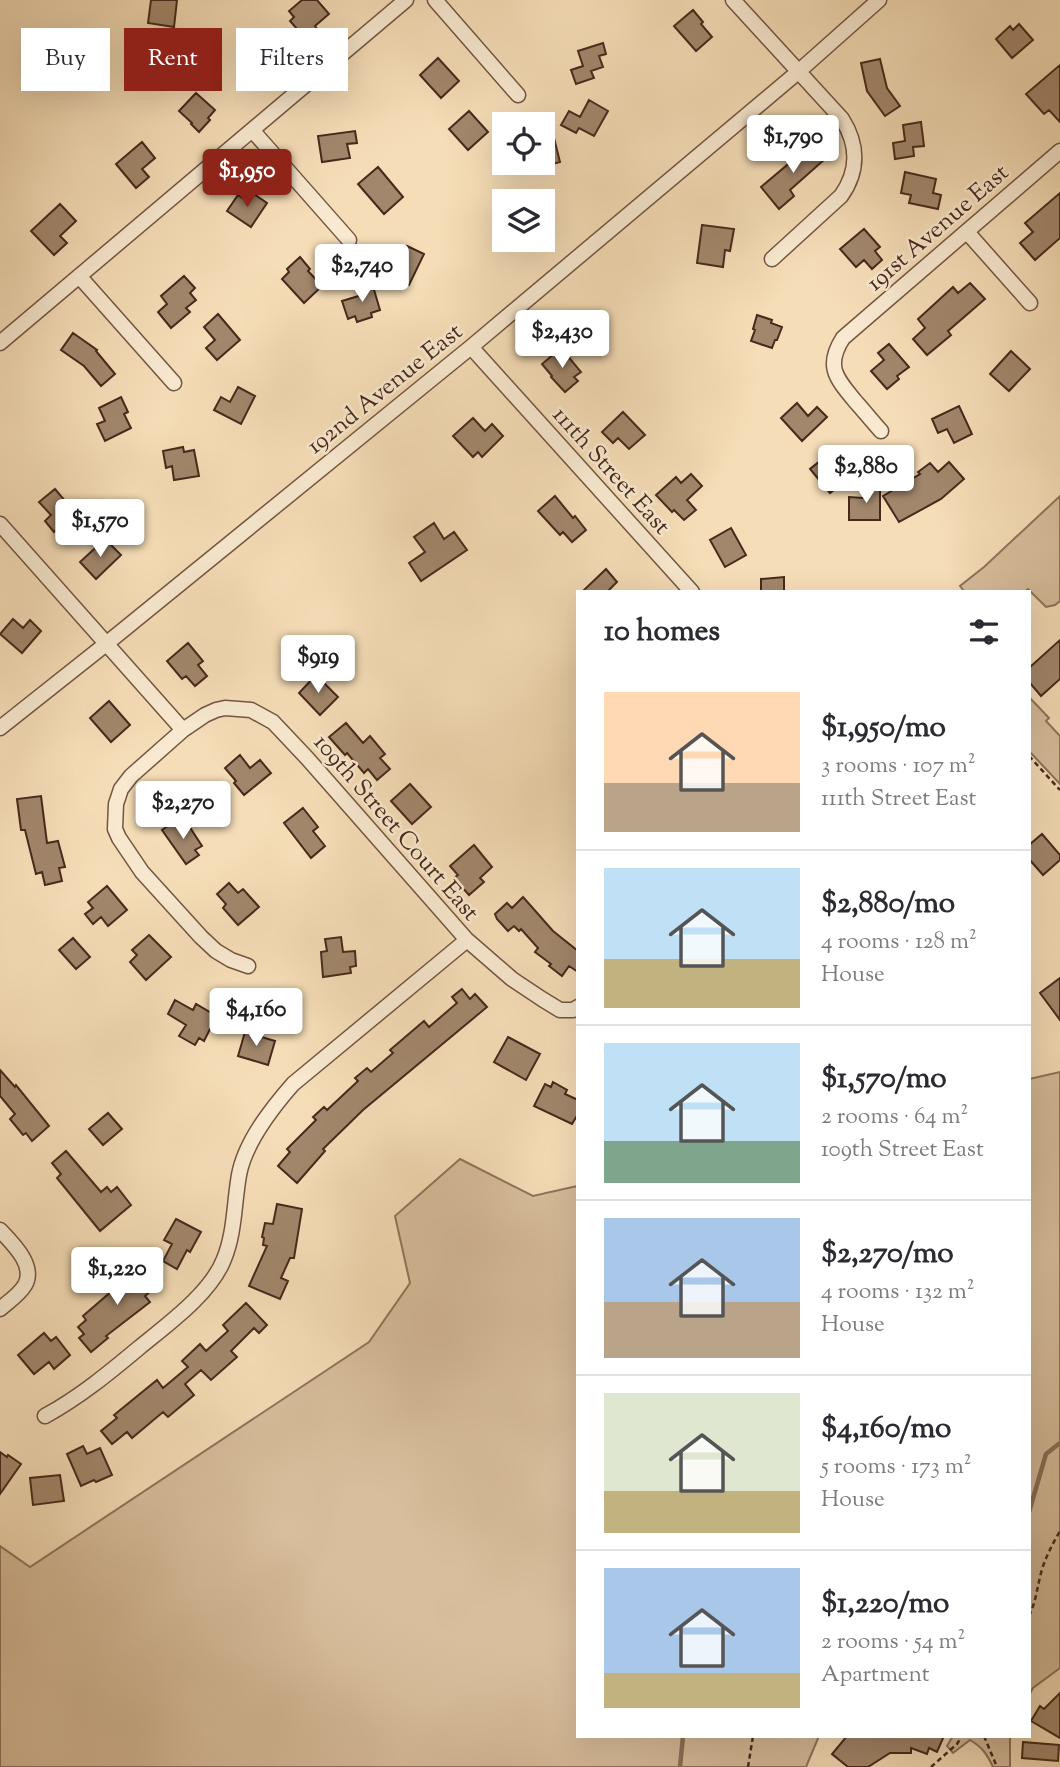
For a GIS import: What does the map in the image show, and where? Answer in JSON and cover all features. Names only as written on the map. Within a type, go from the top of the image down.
[{"type":"street","points":[[0,343],[406,0]]},
{"type":"street","points":[[435,0],[518,95]]},
{"type":"street","points":[[733,0],[842,118],[853,143],[855,161],[849,184],[841,195],[772,259]]},
{"type":"street","name":"192nd Avenue East","points":[[0,728],[471,347],[879,0]]},
{"type":"street","points":[[253,130],[349,240]]},
{"type":"street","name":"191st Avenue East","points":[[881,431],[838,381],[833,360],[843,338],[1060,151]]},
{"type":"street","points":[[967,232],[1030,303]]},
{"type":"street","points":[[79,276],[174,383]]},
{"type":"street","name":"111th Street East","points":[[471,347],[690,590]]},
{"type":"street","points":[[0,524],[183,730]]},
{"type":"street","name":"109th Street Court East","points":[[248,966],[216,951],[201,937],[142,872],[115,830],[116,804],[121,789],[131,776],[183,730],[205,715],[225,708],[251,710],[273,722],[467,940],[512,979],[542,999],[560,1010],[575,1008]]},
{"type":"street","points":[[46,1416],[89,1389],[203,1292],[217,1275],[225,1257],[232,1231],[240,1171],[274,1105],[293,1084],[467,940]]},
{"type":"street","points":[[0,1230],[21,1256],[28,1277],[24,1286],[0,1309]]},
{"type":"path","points":[[1031,758],[1060,790]]},
{"type":"path","points":[[1031,1612],[1046,1559],[1060,1531]]},
{"type":"path","points":[[748,1767],[753,1738]]},
{"type":"path","points":[[930,1767],[961,1738]]},
{"type":"path","points":[[985,1738],[997,1767]]},
{"type":"shaded area","points":[[1060,496],[1060,601],[1046,607],[1028,589],[963,590],[960,586]]},
{"type":"shaded area","points":[[1031,699],[1049,718],[1046,721],[1060,736],[1060,784],[1031,753]]},
{"type":"shaded area","points":[[1060,1072],[1060,1668],[1031,1692],[1031,1079]]},
{"type":"shaded area","points":[[460,1159],[533,1196],[576,1186],[576,1738],[818,1738],[806,1767],[0,1767],[0,1546],[30,1567],[369,1342],[410,1283],[395,1216]]},
{"type":"shaded area","points":[[952,1738],[1010,1738],[1010,1767],[993,1767],[984,1751],[970,1740],[953,1753],[947,1746]]},
{"type":"building","points":[[151,0],[177,0],[174,27],[148,23]]},
{"type":"building","points":[[302,0],[317,0],[329,14],[315,26],[316,28],[296,28],[290,21],[294,17],[289,11]]},
{"type":"building","points":[[693,10],[712,37],[696,51],[674,26]]},
{"type":"building","points":[[1019,24],[1033,40],[1012,58],[996,39],[1010,26],[1013,30]]},
{"type":"building","points":[[603,43],[606,54],[599,56],[603,67],[591,71],[594,78],[576,84],[571,70],[583,66],[578,51]]},
{"type":"building","points":[[438,58],[459,81],[441,98],[420,75]]},
{"type":"building","points":[[880,59],[887,88],[900,106],[885,116],[867,91],[861,63]]},
{"type":"building","points":[[1060,65],[1060,122],[1049,110],[1044,114],[1026,94]]},
{"type":"building","points":[[196,93],[215,110],[199,132],[179,111]]},
{"type":"building","points":[[589,100],[608,111],[594,136],[579,128],[576,133],[561,125],[569,111],[580,117]]},
{"type":"building","points":[[469,111],[488,132],[468,150],[449,129]]},
{"type":"building","points":[[921,122],[924,146],[913,147],[914,156],[895,159],[893,143],[905,141],[903,125]]},
{"type":"building","points":[[355,131],[357,143],[347,144],[350,158],[322,162],[318,136]]},
{"type":"building","points":[[810,141],[825,159],[790,190],[794,196],[779,209],[761,187],[793,160],[791,157]]},
{"type":"building","points":[[142,142],[155,158],[142,169],[149,177],[136,188],[116,164]]},
{"type":"building","points":[[555,142],[560,162],[555,163]]},
{"type":"building","points":[[378,167],[403,197],[384,214],[358,184]]},
{"type":"building","points":[[905,172],[936,179],[933,193],[941,195],[938,209],[909,203],[911,195],[901,193]]},
{"type":"building","points":[[1060,193],[1060,238],[1035,260],[1020,243],[1033,232],[1025,223]]},
{"type":"building","points":[[254,194],[267,203],[251,227],[227,211],[238,195],[248,202]]},
{"type":"building","points":[[60,204],[76,221],[60,236],[67,243],[54,255],[31,231]]},
{"type":"building","points":[[702,225],[734,229],[730,251],[725,250],[723,267],[697,263]]},
{"type":"building","points":[[864,229],[880,247],[875,251],[882,260],[872,269],[864,260],[856,267],[840,249]]},
{"type":"building","points":[[407,246],[424,254],[409,285],[384,272],[390,258],[399,262]]},
{"type":"building","points":[[300,257],[322,286],[304,303],[282,279],[289,272],[287,269]]},
{"type":"building","points":[[184,276],[195,288],[190,293],[196,300],[186,308],[190,312],[171,328],[158,312],[167,304],[161,296]]},
{"type":"building","points":[[372,283],[380,310],[371,313],[372,317],[357,322],[355,316],[348,319],[342,301],[362,295],[359,287]]},
{"type":"building","points":[[970,283],[985,299],[948,331],[951,335],[927,355],[913,339],[925,328],[918,319],[953,287],[958,293]]},
{"type":"building","points":[[218,314],[240,340],[217,360],[206,348],[215,340],[204,327]]},
{"type":"building","points":[[757,315],[782,327],[772,348],[751,341]]},
{"type":"building","points":[[73,333],[97,350],[115,374],[101,386],[84,366],[61,350]]},
{"type":"building","points":[[889,344],[909,367],[897,376],[899,379],[887,389],[871,371],[884,360],[878,353]]},
{"type":"building","points":[[561,348],[581,372],[574,377],[578,381],[565,392],[542,364]]},
{"type":"building","points":[[1011,351],[1030,369],[1009,391],[990,374]]},
{"type":"building","points":[[238,387],[255,396],[241,424],[214,410],[221,397],[230,402]]},
{"type":"building","points":[[121,397],[128,412],[124,414],[131,428],[105,441],[97,424],[105,421],[99,408]]},
{"type":"building","points":[[797,403],[808,416],[817,407],[827,417],[802,441],[781,418]]},
{"type":"building","points":[[959,406],[972,434],[954,443],[947,429],[938,433],[932,419]]},
{"type":"building","points":[[623,412],[645,435],[629,449],[618,438],[613,443],[602,432]]},
{"type":"building","points":[[473,418],[485,431],[492,424],[503,436],[482,457],[478,452],[473,457],[453,436]]},
{"type":"building","points":[[183,447],[184,452],[194,450],[199,476],[174,480],[172,466],[166,468],[163,451]]},
{"type":"building","points":[[834,450],[844,462],[836,468],[846,480],[830,493],[810,469]]},
{"type":"building","points":[[949,462],[964,479],[941,499],[899,522],[883,496],[920,474],[918,472],[930,463],[938,472]]},
{"type":"building","points":[[691,474],[702,486],[687,500],[696,510],[684,520],[656,495],[676,477],[681,483]]},
{"type":"building","points":[[865,486],[880,486],[880,520],[849,520],[849,497],[864,498]]},
{"type":"building","points":[[55,489],[76,514],[54,532],[45,521],[51,515],[39,502]]},
{"type":"building","points":[[555,496],[586,530],[572,542],[563,532],[560,535],[538,511]]},
{"type":"building","points":[[434,523],[444,539],[454,532],[467,550],[421,581],[409,563],[425,552],[414,537]]},
{"type":"building","points":[[731,528],[746,555],[725,567],[710,540]]},
{"type":"building","points":[[105,539],[121,555],[96,579],[80,562]]},
{"type":"building","points":[[606,569],[617,582],[609,590],[584,590]]},
{"type":"building","points":[[784,577],[784,590],[761,590],[761,579]]},
{"type":"building","points":[[13,619],[23,628],[30,620],[41,631],[22,653],[0,634]]},
{"type":"building","points":[[1060,640],[1060,679],[1041,696],[1031,684],[1031,666]]},
{"type":"building","points":[[188,643],[203,661],[198,665],[207,676],[195,686],[186,676],[182,679],[167,661]]},
{"type":"building","points":[[316,675],[338,697],[320,715],[299,693]]},
{"type":"building","points":[[109,701],[130,725],[111,742],[90,718]]},
{"type":"building","points":[[346,723],[363,743],[370,736],[385,754],[380,758],[390,769],[377,780],[368,769],[364,773],[329,737]]},
{"type":"building","points":[[240,755],[250,768],[260,760],[271,773],[244,795],[225,768]]},
{"type":"building","points":[[410,784],[431,807],[412,824],[391,801]]},
{"type":"building","points":[[41,796],[47,843],[58,841],[65,867],[59,868],[62,881],[45,885],[42,872],[36,874],[25,830],[21,830],[17,799]]},
{"type":"building","points":[[303,808],[318,827],[313,831],[325,846],[311,858],[284,823]]},
{"type":"building","points":[[175,821],[178,824],[183,821],[189,826],[202,846],[195,850],[199,855],[186,864],[162,830]]},
{"type":"building","points":[[1042,834],[1060,855],[1060,860],[1043,875],[1031,861],[1031,843]]},
{"type":"building","points":[[474,845],[492,867],[480,878],[484,882],[469,895],[454,878],[458,875],[450,866]]},
{"type":"building","points":[[229,883],[238,893],[243,889],[259,907],[238,925],[223,908],[226,904],[217,894]]},
{"type":"building","points":[[107,886],[127,910],[108,926],[101,917],[93,924],[85,914],[93,908],[88,902]]},
{"type":"building","points":[[523,897],[553,931],[576,949],[576,971],[569,966],[562,976],[535,952],[538,948],[521,929],[519,931],[514,926],[508,931],[495,914],[507,903],[512,908]]},
{"type":"building","points":[[149,935],[171,957],[146,980],[130,962],[137,955],[132,950]]},
{"type":"building","points":[[341,937],[343,952],[355,951],[356,966],[350,967],[351,973],[323,977],[321,952],[327,951],[325,939]]},
{"type":"building","points":[[73,938],[90,957],[76,969],[59,950]]},
{"type":"building","points":[[1060,978],[1060,1020],[1040,993]]},
{"type":"building","points":[[462,989],[470,999],[475,994],[487,1007],[363,1110],[323,1149],[325,1151],[297,1183],[278,1166],[290,1152],[287,1149],[316,1120],[313,1117],[324,1107],[327,1110],[358,1081],[355,1078],[367,1068],[371,1072],[393,1053],[390,1050],[424,1021],[429,1027],[457,1003],[452,997]]},
{"type":"building","points":[[175,1000],[193,1010],[196,1004],[220,1018],[204,1041],[199,1038],[195,1045],[179,1036],[186,1025],[168,1014]]},
{"type":"building","points":[[245,1032],[275,1041],[268,1065],[238,1056]]},
{"type":"building","points":[[508,1037],[540,1054],[526,1080],[494,1062]]},
{"type":"building","points":[[0,1070],[15,1087],[16,1085],[49,1126],[32,1141],[26,1133],[23,1135],[10,1119],[15,1114],[0,1096]]},
{"type":"building","points":[[553,1082],[567,1090],[565,1094],[576,1099],[576,1117],[572,1124],[534,1106],[545,1084],[551,1087]]},
{"type":"building","points":[[108,1113],[122,1129],[103,1145],[89,1129]]},
{"type":"building","points":[[66,1151],[101,1192],[107,1187],[111,1192],[117,1187],[131,1205],[100,1231],[57,1178],[61,1174],[52,1163]]},
{"type":"building","points":[[277,1204],[302,1209],[294,1258],[290,1258],[281,1278],[288,1281],[280,1299],[249,1286],[267,1246],[263,1245],[262,1237],[265,1223],[273,1224]]},
{"type":"building","points":[[176,1219],[201,1232],[177,1269],[163,1261],[172,1244],[164,1240]]},
{"type":"building","points":[[143,1264],[160,1283],[145,1296],[150,1302],[106,1336],[108,1338],[91,1352],[79,1338],[84,1334],[78,1327],[86,1320],[83,1316]]},
{"type":"building","points":[[246,1303],[267,1325],[259,1333],[254,1328],[231,1351],[237,1357],[211,1380],[201,1370],[185,1384],[194,1395],[168,1417],[163,1412],[132,1438],[127,1432],[112,1444],[101,1431],[117,1418],[114,1415],[157,1380],[163,1388],[188,1367],[182,1361],[200,1344],[206,1351],[228,1331],[223,1325]]},
{"type":"building","points":[[44,1333],[51,1341],[56,1337],[70,1355],[54,1369],[49,1362],[34,1374],[18,1355]]},
{"type":"building","points":[[83,1446],[87,1454],[100,1448],[112,1475],[81,1486],[67,1454]]},
{"type":"building","points":[[0,1452],[21,1464],[0,1494]]},
{"type":"building","points":[[60,1475],[64,1501],[33,1505],[30,1478]]},
{"type":"building","points":[[1060,1693],[1060,1738],[1031,1721],[1040,1706],[1044,1709]]},
{"type":"building","points":[[845,1738],[943,1738],[937,1752],[929,1748],[927,1754],[911,1748],[911,1753],[890,1753],[868,1767],[848,1767],[832,1754]]},
{"type":"building","points":[[1023,1742],[1059,1745],[1058,1761],[1022,1758]]},
{"type":"waterway","points":[[1031,1505],[1046,1454],[1060,1443]]},
{"type":"waterway","points":[[680,1767],[683,1738]]}]
